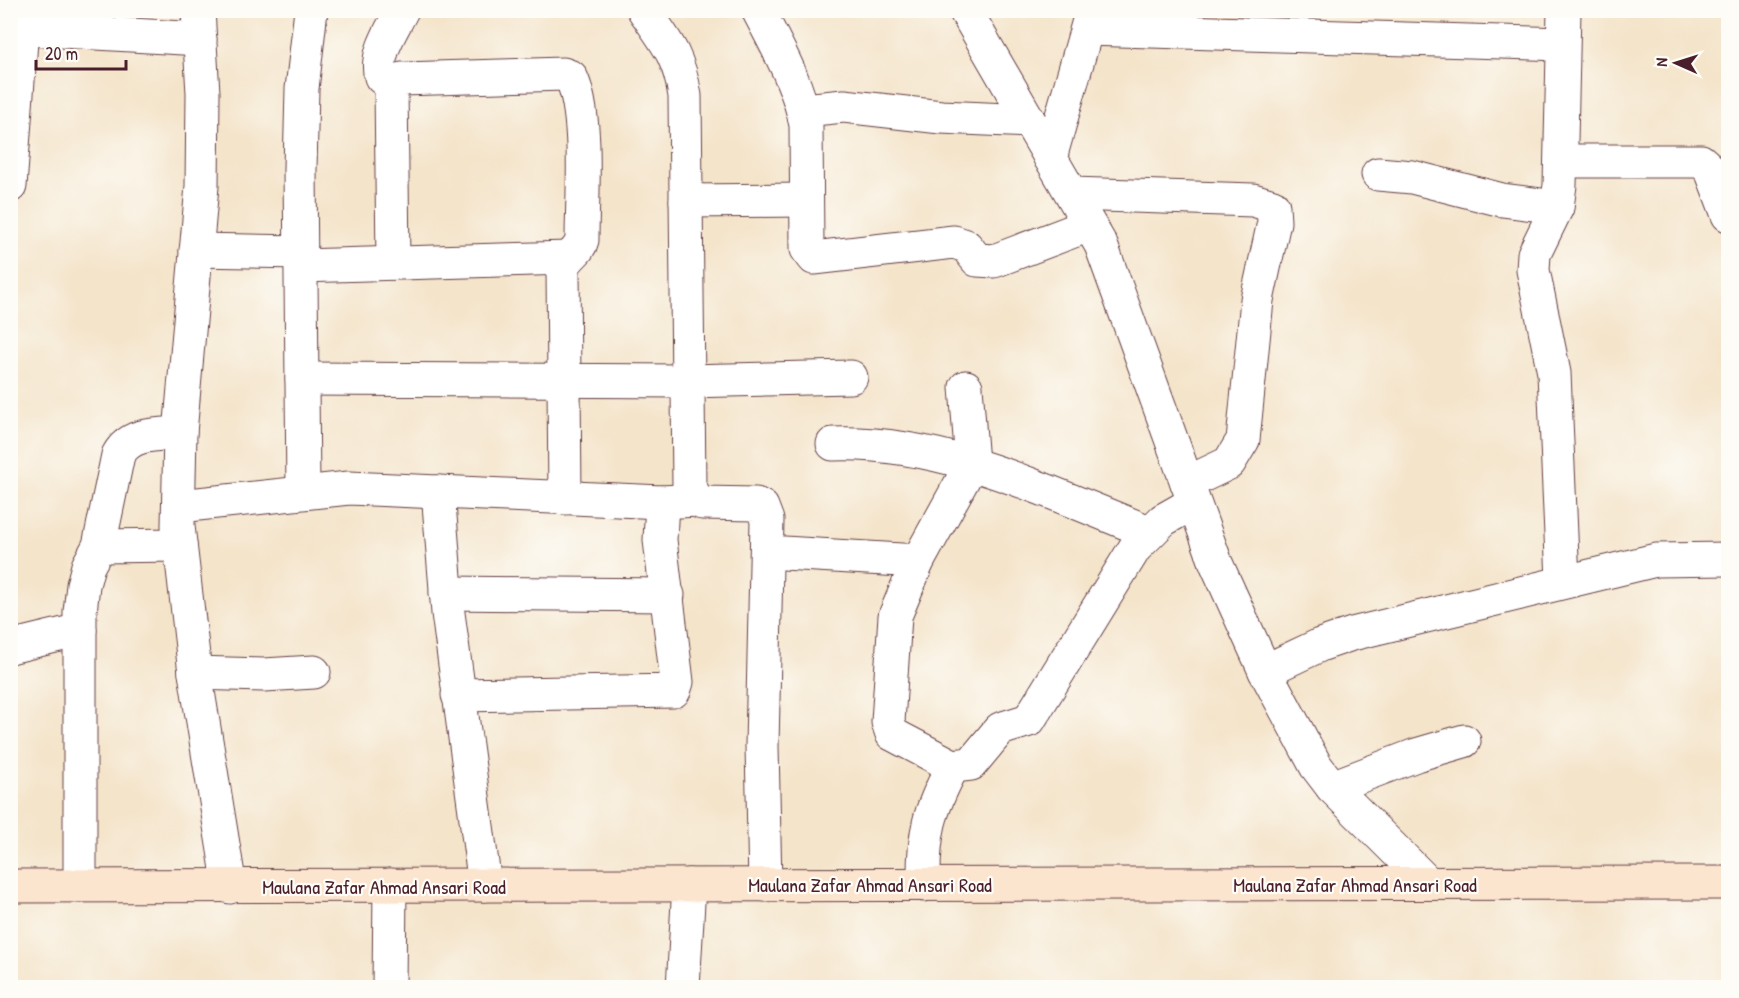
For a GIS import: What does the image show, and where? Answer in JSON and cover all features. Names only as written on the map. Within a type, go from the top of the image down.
[{"type":"street","points":[[303,491],[302,89],[310,10]]},
{"type":"street","points":[[391,85],[381,77],[378,65],[380,55],[402,10]]},
{"type":"street","points":[[644,10],[669,46],[681,69],[685,96],[689,486],[697,500],[702,503],[756,504],[762,507],[767,520],[762,746],[765,885]]},
{"type":"street","points":[[758,10],[792,77],[803,110],[806,124],[807,249],[814,258],[822,259],[954,242],[966,246],[977,260],[994,261],[1089,225]]},
{"type":"street","points":[[965,10],[1101,245],[1216,563],[1265,671],[1316,766],[1332,787],[1428,883]]},
{"type":"street","points":[[1563,581],[1555,383],[1533,270],[1534,254],[1557,207],[1561,161],[1564,10]]},
{"type":"street","points":[[1050,158],[1089,20],[1562,44]]},
{"type":"street","points":[[10,186],[16,28],[199,25],[202,186],[180,433],[178,506],[180,545],[195,673],[230,887]]},
{"type":"street","points":[[391,85],[402,79],[563,74],[571,77],[576,88],[581,138],[582,240],[577,252],[568,258],[563,269],[565,498]]},
{"type":"street","points":[[391,85],[393,263]]},
{"type":"street","points":[[803,110],[844,106],[941,117],[1029,121]]},
{"type":"street","points":[[1561,161],[1701,160],[1711,170],[1728,215]]},
{"type":"street","points":[[1378,174],[1412,177],[1502,200],[1557,207]]},
{"type":"street","points":[[966,387],[972,463],[918,561],[901,597],[892,629],[889,729],[892,734],[953,766],[971,764],[1000,729],[1029,720],[1135,548],[1149,531],[1190,493],[1229,463],[1243,440],[1257,300],[1274,222],[1273,206],[1253,200],[1072,194]]},
{"type":"street","points":[[686,201],[806,200]]},
{"type":"street","points":[[196,250],[301,259],[393,263],[568,258]]},
{"type":"street","points":[[302,379],[687,381],[850,377]]},
{"type":"street","points":[[80,886],[80,630],[83,585],[88,566],[99,546],[118,455],[124,444],[134,438],[180,433]]},
{"type":"street","points":[[832,444],[876,444],[972,463],[1149,531]]},
{"type":"street","points":[[178,506],[303,491],[349,488],[662,502],[697,500]]},
{"type":"street","points":[[438,492],[446,593],[458,695],[485,885]]},
{"type":"street","points":[[458,695],[675,691],[677,682],[660,540],[662,502]]},
{"type":"street","points":[[99,546],[180,545]]},
{"type":"street","points":[[766,552],[918,561]]},
{"type":"street","points":[[1265,671],[1320,645],[1352,634],[1563,581],[1656,560],[1728,559]]},
{"type":"street","points":[[446,593],[668,595]]},
{"type":"street","points":[[10,647],[80,630]]},
{"type":"street","points":[[195,673],[264,675],[314,672]]},
{"type":"street","points":[[1332,787],[1416,755],[1464,741]]},
{"type":"street","points":[[924,885],[927,824],[935,799],[953,766]]},
{"type":"street","name":"Maulana Zafar Ahmad Ansari Road","points":[[10,886],[1728,883]]},
{"type":"street","points":[[389,987],[390,885]]},
{"type":"street","points":[[683,987],[689,885]]}]
